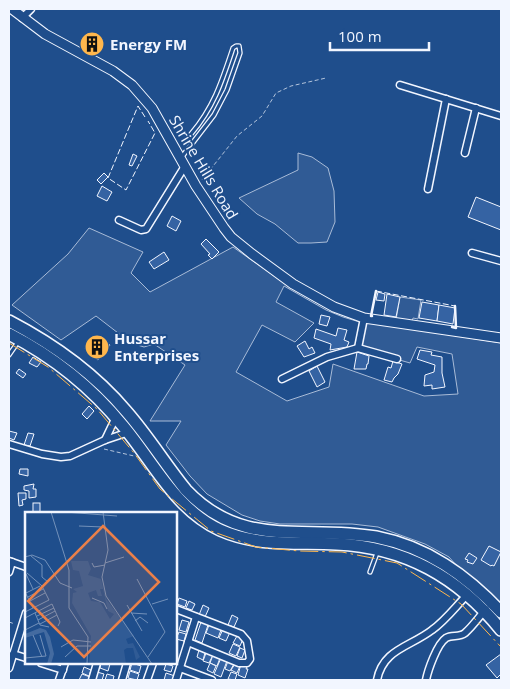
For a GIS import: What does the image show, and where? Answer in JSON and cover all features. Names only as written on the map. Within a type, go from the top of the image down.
[{"type":"highway","points":[[9,322],[37,337],[70,359],[101,384],[120,413],[186,490],[200,503],[226,520],[272,532],[338,533],[381,544],[450,581],[471,590],[489,607],[501,630]]},
{"type":"highway","points":[[9,334],[47,357],[120,413]]},
{"type":"highway","points":[[133,429],[144,453],[167,485],[187,508],[220,530],[269,543],[381,544]]},
{"type":"highway","points":[[489,607],[501,612]]},
{"type":"street","name":"Shrine Hills Road","points":[[12,9],[45,34],[113,71],[132,85],[152,108],[196,186],[231,237],[306,292],[345,312],[364,318],[501,338]]},
{"type":"street","points":[[22,18],[31,9]]},
{"type":"street","points":[[400,85],[501,116]]},
{"type":"street","points":[[428,189],[446,99]]},
{"type":"street","points":[[465,153],[476,108]]},
{"type":"street","points":[[119,220],[141,230],[146,229],[183,162]]},
{"type":"street","points":[[472,253],[501,261]]},
{"type":"street","points":[[358,348],[364,318]]},
{"type":"street","points":[[282,379],[327,356],[358,348],[398,359]]},
{"type":"street","points":[[104,440],[120,413]]},
{"type":"street","points":[[9,444],[42,454],[61,457],[70,456],[133,429]]},
{"type":"street","points":[[9,572],[10,562],[25,567]]},
{"type":"street","points":[[377,680],[379,671],[391,655],[430,632],[471,590]]},
{"type":"street","points":[[426,680],[432,660],[444,640],[450,636],[460,636],[465,633],[489,607]]},
{"type":"street","points":[[178,610],[241,634],[247,641],[250,659],[247,663],[239,663],[188,642]]},
{"type":"street","points":[[176,680],[196,617]]},
{"type":"street","points":[[9,668],[24,627]]},
{"type":"street","points":[[13,654],[25,658]]},
{"type":"street","points":[[49,664],[64,666],[60,680]]},
{"type":"street","points":[[92,680],[97,664]]},
{"type":"street","points":[[122,680],[127,664]]},
{"type":"street","points":[[147,680],[152,664]]},
{"type":"street","points":[[180,668],[212,680]]},
{"type":"lane","points":[[183,162],[221,103],[240,53],[239,46],[233,48],[211,107],[191,134]]},
{"type":"lane","points":[[9,355],[20,340]]},
{"type":"lane","points":[[370,572],[381,544]]},
{"type":"path","points":[[196,186],[214,167],[237,136],[262,116],[276,93],[291,86],[326,78]]},
{"type":"path","points":[[93,446],[131,456],[144,453]]},
{"type":"shaded area","points":[[298,153],[312,157],[328,168],[334,191],[335,222],[327,242],[298,243],[275,224],[257,214],[239,198],[298,170]]},
{"type":"shaded area","points":[[89,228],[143,252],[131,273],[150,292],[233,247],[291,288],[326,308],[347,317],[501,343],[501,616],[449,557],[425,544],[378,527],[352,524],[280,524],[260,521],[242,515],[207,494],[166,445],[181,421],[150,421],[185,365],[154,344],[144,347],[131,343],[96,316],[61,340],[12,305],[68,254]],"holes":[[[284,286],[326,310],[363,323],[358,348],[410,363],[417,347],[452,354],[458,394],[424,396],[333,364],[329,387],[287,401],[236,372],[262,325],[295,342],[314,323],[276,302]]]},
{"type":"shaded area","points":[[400,297],[421,300],[418,319],[413,318],[412,322],[396,320]]},
{"type":"building","name":"Energy FM","points":[[91,38],[98,45],[93,50],[86,43]]},
{"type":"building","points":[[133,154],[137,156],[132,166],[129,165]]},
{"type":"building","points":[[104,173],[108,177],[101,184],[97,180]]},
{"type":"building","points":[[102,186],[112,192],[107,201],[97,196]]},
{"type":"building","points":[[476,197],[501,207],[501,230],[468,217]]},
{"type":"building","points":[[172,216],[181,221],[176,231],[167,226]]},
{"type":"building","points":[[206,239],[219,252],[212,259],[201,244]]},
{"type":"building","points":[[164,252],[169,260],[154,269],[149,262]]},
{"type":"building","points":[[378,292],[385,294],[384,301],[376,300]]},
{"type":"building","points":[[387,294],[400,297],[396,317],[384,315]]},
{"type":"building","points":[[422,302],[439,305],[437,321],[419,318]]},
{"type":"building","points":[[439,305],[455,308],[453,324],[437,321]]},
{"type":"building","points":[[321,315],[330,317],[327,326],[319,324]]},
{"type":"building","points":[[338,328],[347,330],[344,340],[349,342],[347,347],[330,350],[331,344],[314,338],[316,329],[336,336]]},
{"type":"building","name":"Hussar Enterprises","points":[[95,336],[98,338],[99,336],[110,345],[98,360],[85,349]]},
{"type":"building","points":[[305,341],[309,349],[312,347],[315,353],[304,357],[297,346]]},
{"type":"building","points":[[420,350],[432,352],[431,355],[442,357],[442,373],[445,387],[432,389],[432,385],[424,386],[425,375],[434,372],[435,365],[417,359]]},
{"type":"building","points":[[357,352],[369,356],[366,369],[354,369]]},
{"type":"building","points":[[33,357],[41,362],[37,367],[29,363]]},
{"type":"building","points":[[393,361],[402,364],[398,374],[392,382],[384,380],[388,367],[391,368]]},
{"type":"building","points":[[317,366],[325,382],[317,387],[309,371]]},
{"type":"building","points":[[19,369],[26,374],[23,378],[16,373]]},
{"type":"building","points":[[89,406],[94,411],[87,419],[82,414]]},
{"type":"building","points":[[9,431],[17,433],[14,440],[9,438]]},
{"type":"building","points":[[28,433],[34,434],[30,446],[24,445]]},
{"type":"building","points":[[20,469],[28,469],[28,476],[19,474]]},
{"type":"building","points":[[34,484],[33,489],[36,489],[36,497],[29,498],[29,491],[24,490],[24,486]]},
{"type":"building","points":[[18,493],[26,493],[26,499],[22,500],[23,505],[19,506]]},
{"type":"building","points":[[33,503],[40,503],[40,512],[33,512]]},
{"type":"building","points":[[489,546],[501,552],[494,566],[481,560]]},
{"type":"building","points":[[469,553],[477,558],[473,564],[465,559]]},
{"type":"building","points":[[179,598],[187,601],[185,607],[178,604]]},
{"type":"building","points":[[189,601],[195,604],[192,610],[186,608]]},
{"type":"building","points":[[203,605],[209,608],[205,617],[199,615]]},
{"type":"building","points":[[232,615],[238,618],[234,627],[228,625]]},
{"type":"building","points":[[182,620],[189,622],[186,632],[179,630]]},
{"type":"building","points":[[201,622],[208,625],[202,643],[195,640]]},
{"type":"building","points":[[209,625],[221,630],[218,638],[206,633]]},
{"type":"building","points":[[223,629],[230,632],[226,641],[219,638]]},
{"type":"building","points":[[179,632],[186,634],[184,641],[178,640]]},
{"type":"building","points":[[237,636],[243,639],[240,646],[233,643]]},
{"type":"building","points":[[233,644],[240,647],[236,656],[229,653]]},
{"type":"building","points":[[240,648],[245,650],[242,658],[237,656]]},
{"type":"building","points":[[199,650],[205,653],[203,660],[197,657]]},
{"type":"building","points":[[206,653],[213,655],[209,663],[203,661]]},
{"type":"building","points":[[501,654],[501,674],[497,678],[486,665]]},
{"type":"building","points":[[213,655],[220,658],[217,666],[210,663]]},
{"type":"building","points":[[221,658],[227,661],[221,677],[214,674]]},
{"type":"building","points":[[228,661],[234,664],[230,671],[225,669]]},
{"type":"building","points":[[210,663],[216,666],[213,673],[207,670]]},
{"type":"building","points":[[101,664],[110,664],[108,671],[100,668]]},
{"type":"building","points":[[132,664],[141,666],[139,673],[130,670]]},
{"type":"building","points":[[166,664],[173,666],[171,672],[164,670]]},
{"type":"building","points":[[235,664],[240,666],[237,673],[231,670]]},
{"type":"building","points":[[241,664],[248,669],[245,678],[238,675]]},
{"type":"building","points":[[84,667],[91,670],[89,676],[82,673]]},
{"type":"building","points":[[130,671],[139,674],[137,680],[128,678]]},
{"type":"building","points":[[97,672],[104,674],[102,680],[95,680]]},
{"type":"building","points":[[231,672],[237,674],[235,680],[228,679]]},
{"type":"building","points":[[166,673],[175,676],[173,680],[164,680]]},
{"type":"building","points":[[82,674],[90,677],[89,680],[79,680]]},
{"type":"building","points":[[107,674],[114,676],[113,680],[105,680]]},
{"type":"fence","points":[[145,117],[138,106],[108,178],[126,190],[155,133],[148,121]]},
{"type":"fence","points":[[376,291],[455,306]]},
{"type":"wall","points":[[372,316],[376,291]]},
{"type":"wall","points":[[452,327],[456,328],[455,306]]},
{"type":"power","points":[[9,343],[48,367],[97,409],[134,453],[160,489],[211,531],[256,547],[342,552],[397,563],[461,604],[501,647]]},
{"type":"place","name":"Energy FM","points":[[92,44]]},
{"type":"place","name":"Hussar Enterprises","points":[[97,347]]}]
